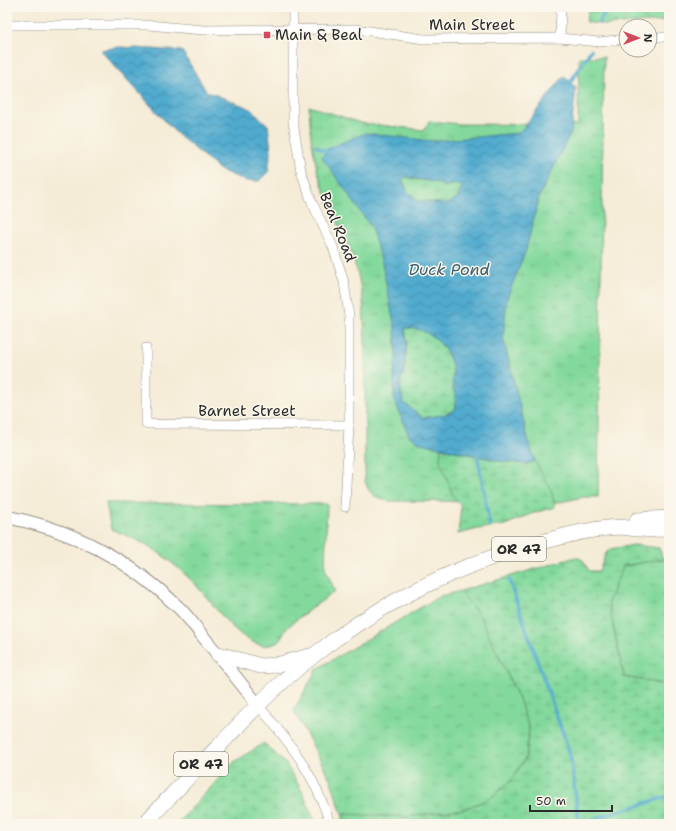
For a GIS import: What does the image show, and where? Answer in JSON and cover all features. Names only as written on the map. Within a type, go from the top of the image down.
[{"type":"main road","points":[[620,527],[630,521],[669,518]]},
{"type":"main road","name":"OR 47","points":[[144,824],[258,704],[313,656],[348,630],[379,611],[454,573],[530,545],[593,530],[620,527],[637,529],[669,529]]},
{"type":"main road","points":[[218,654],[261,666],[276,665],[313,656]]},
{"type":"street","name":"Beal Road","points":[[293,7],[293,122],[301,171],[311,200],[334,247],[344,282],[349,316],[349,425],[345,507]]},
{"type":"street","points":[[560,38],[561,7]]},
{"type":"street","name":"Main Street","points":[[7,25],[148,25],[203,30],[356,29],[424,39],[560,38],[599,42],[618,40]]},
{"type":"street","points":[[658,37],[669,37]]},
{"type":"street","name":"Barnet Street","points":[[146,348],[146,424],[349,425]]},
{"type":"street","points":[[7,517],[38,524],[67,533],[95,546],[123,562],[159,589],[178,606],[288,741],[306,767],[320,794],[330,824]]},
{"type":"green space","points":[[589,7],[669,7],[668,21],[658,22],[658,18],[618,18],[618,24],[604,25],[586,22]]},
{"type":"green space","points":[[579,57],[604,57],[598,497],[584,497],[560,502],[390,501],[381,499],[368,489],[365,481],[365,341],[363,300],[358,275],[351,252],[329,203],[317,170],[311,138],[309,106],[361,123],[424,130],[429,121],[460,124],[578,125]]},
{"type":"green space","points":[[405,177],[435,182],[445,186],[457,184],[462,186],[458,197],[448,204],[418,201],[407,191],[402,180]]},
{"type":"green space","points":[[405,327],[421,329],[427,332],[443,346],[452,364],[452,382],[456,398],[455,410],[442,415],[423,418],[403,402],[400,384],[404,371],[407,342]]},
{"type":"green space","points":[[441,448],[500,461],[527,464],[535,461],[551,490],[555,507],[534,513],[505,525],[458,534],[461,506],[453,495],[440,460]]},
{"type":"green space","points":[[106,503],[327,504],[325,568],[335,591],[289,626],[277,643],[263,645],[252,642],[230,624],[194,583],[170,561],[144,544],[111,529]]},
{"type":"green space","points":[[634,545],[659,548],[663,559],[623,566],[608,602],[624,677],[669,685],[669,824],[344,824],[342,814],[405,817],[464,809],[489,799],[511,781],[526,757],[529,729],[519,699],[480,616],[460,591],[576,557],[583,560],[589,571],[599,571],[606,553],[610,549]]},
{"type":"green space","points":[[669,559],[669,685],[624,677],[608,602],[623,566]]},
{"type":"green space","points":[[460,591],[480,616],[519,699],[529,729],[526,757],[511,781],[489,799],[464,809],[405,817],[342,814],[331,781],[294,710],[317,669],[440,596]]},
{"type":"green space","points":[[264,743],[286,764],[303,793],[316,824],[177,824],[234,762]]},
{"type":"water","points":[[120,47],[182,51],[206,91],[249,108],[268,125],[271,150],[268,172],[259,181],[246,181],[220,170],[175,132],[100,50]]},
{"type":"water","name":"Duck Pond","points":[[564,76],[576,88],[571,132],[539,197],[526,250],[507,298],[503,337],[527,435],[535,461],[527,464],[500,461],[421,443],[409,436],[394,399],[396,356],[395,329],[382,263],[371,227],[322,157],[327,149],[365,133],[432,141],[519,133]],"holes":[[[405,177],[435,182],[445,186],[457,184],[462,186],[458,197],[447,204],[418,201],[407,191],[402,180]],[[405,328],[422,331],[430,335],[437,340],[448,354],[453,371],[452,382],[456,398],[455,410],[442,415],[423,418],[403,402],[400,384],[404,371],[407,342]]]},
{"type":"waterway","points":[[599,23],[607,7]]},
{"type":"waterway","points":[[568,86],[591,50]]},
{"type":"waterway","points":[[316,146],[329,153]]},
{"type":"waterway","points":[[477,452],[490,527]]},
{"type":"waterway","points":[[509,580],[570,754],[579,823]]},
{"type":"waterway","points":[[578,824],[669,796]]},
{"type":"place","name":"Main & Beal","points":[[267,35]]}]
